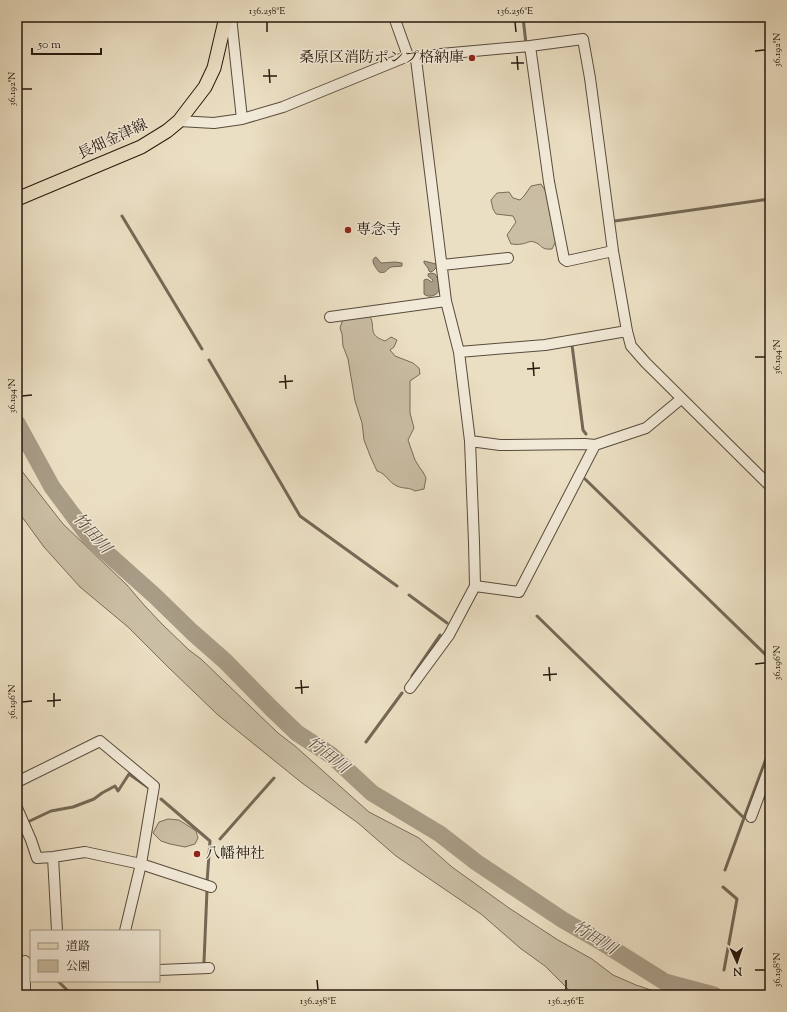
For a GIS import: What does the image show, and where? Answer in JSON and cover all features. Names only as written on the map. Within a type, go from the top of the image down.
[{"type":"main road","name":"長畑金津線","points":[[17,199],[141,147],[167,131],[179,121],[205,87],[214,68],[226,17]]},
{"type":"street","points":[[231,17],[242,119]]},
{"type":"street","points":[[394,17],[412,58],[446,301],[459,352],[470,441],[474,542],[475,586],[449,635],[410,688]]},
{"type":"street","points":[[179,121],[214,124],[242,119],[284,107],[412,58],[583,39],[590,78],[613,252],[631,346],[646,363],[770,486]]},
{"type":"street","points":[[530,46],[549,182],[564,258],[567,261],[613,252]]},
{"type":"street","points":[[442,265],[508,258]]},
{"type":"street","points":[[330,317],[446,301]]},
{"type":"street","points":[[459,352],[545,345],[627,331]]},
{"type":"street","points":[[470,441],[500,445],[594,445],[646,428],[681,398]]},
{"type":"street","points":[[475,586],[519,592],[594,445]]},
{"type":"street","points":[[17,782],[100,741],[154,786],[141,864],[125,930]]},
{"type":"street","points":[[751,817],[770,766]]},
{"type":"street","points":[[17,808],[37,858],[85,852],[141,864],[211,887]]},
{"type":"street","points":[[53,857],[57,930]]},
{"type":"street","points":[[24,960],[26,995]]},
{"type":"street","points":[[160,970],[209,968]]},
{"type":"green space","points":[[541,184],[550,198],[550,215],[553,222],[556,241],[552,249],[543,248],[537,243],[532,242],[511,244],[507,235],[516,222],[513,216],[496,214],[491,200],[497,193],[509,192],[513,198],[520,200],[531,186]]},
{"type":"green space","points":[[368,314],[371,318],[373,333],[375,336],[385,341],[391,337],[397,340],[394,347],[390,350],[395,356],[413,363],[419,368],[420,374],[410,381],[410,413],[414,428],[408,440],[415,460],[426,478],[424,489],[415,491],[399,487],[377,471],[364,440],[362,423],[355,401],[348,359],[343,346],[340,328],[343,319]]},
{"type":"green space","points":[[17,461],[21,470],[63,524],[127,585],[162,624],[278,733],[295,746],[369,812],[419,838],[452,867],[509,908],[558,940],[592,959],[613,975],[636,985],[666,995],[574,995],[545,966],[520,948],[481,914],[396,856],[358,823],[302,783],[218,715],[128,627],[80,587],[44,547],[17,510]]},
{"type":"green space","points":[[168,819],[179,820],[196,831],[198,838],[195,844],[185,847],[161,841],[153,833],[159,822]]},
{"type":"shaded area","points":[[376,257],[381,263],[402,263],[402,266],[391,267],[385,272],[379,272],[373,262],[374,258]]},
{"type":"shaded area","points":[[424,261],[436,264],[437,267],[430,272]]},
{"type":"shaded area","points":[[428,274],[435,274],[438,279],[439,291],[434,295],[428,296],[424,294],[424,280],[427,279],[432,282],[433,281],[428,276]]},
{"type":"waterway","points":[[523,17],[526,44]]},
{"type":"waterway","points":[[615,221],[770,199]]},
{"type":"waterway","points":[[122,216],[202,349]]},
{"type":"waterway","points":[[572,345],[583,430],[586,434]]},
{"type":"waterway","points":[[209,360],[300,516],[397,586]]},
{"type":"waterway","name":"竹田川","points":[[17,423],[52,487],[90,538],[225,661],[297,733],[331,755],[372,793],[440,834],[476,862],[563,920],[665,982],[714,995]]},
{"type":"waterway","points":[[585,479],[770,659]]},
{"type":"waterway","points":[[409,595],[447,623]]},
{"type":"waterway","points":[[537,616],[744,818],[725,870]]},
{"type":"waterway","points":[[412,676],[440,635]]},
{"type":"waterway","points":[[366,742],[402,693]]},
{"type":"waterway","points":[[744,818],[770,748]]},
{"type":"waterway","points":[[17,827],[51,811],[73,807],[94,799],[115,786],[118,791],[129,774],[149,788]]},
{"type":"waterway","points":[[220,839],[274,778]]},
{"type":"waterway","points":[[764,797],[770,799]]},
{"type":"waterway","points":[[161,799],[210,841],[207,882]]},
{"type":"waterway","points":[[723,887],[737,899],[724,970]]},
{"type":"waterway","points":[[204,962],[207,890]]},
{"type":"waterway","points":[[59,982],[72,995]]},
{"type":"place","name":"桑原区消防ポンプ格納庫","points":[[472,58]]},
{"type":"place","name":"専念寺","points":[[348,230]]},
{"type":"place","name":"八幡神社","points":[[197,854]]}]
